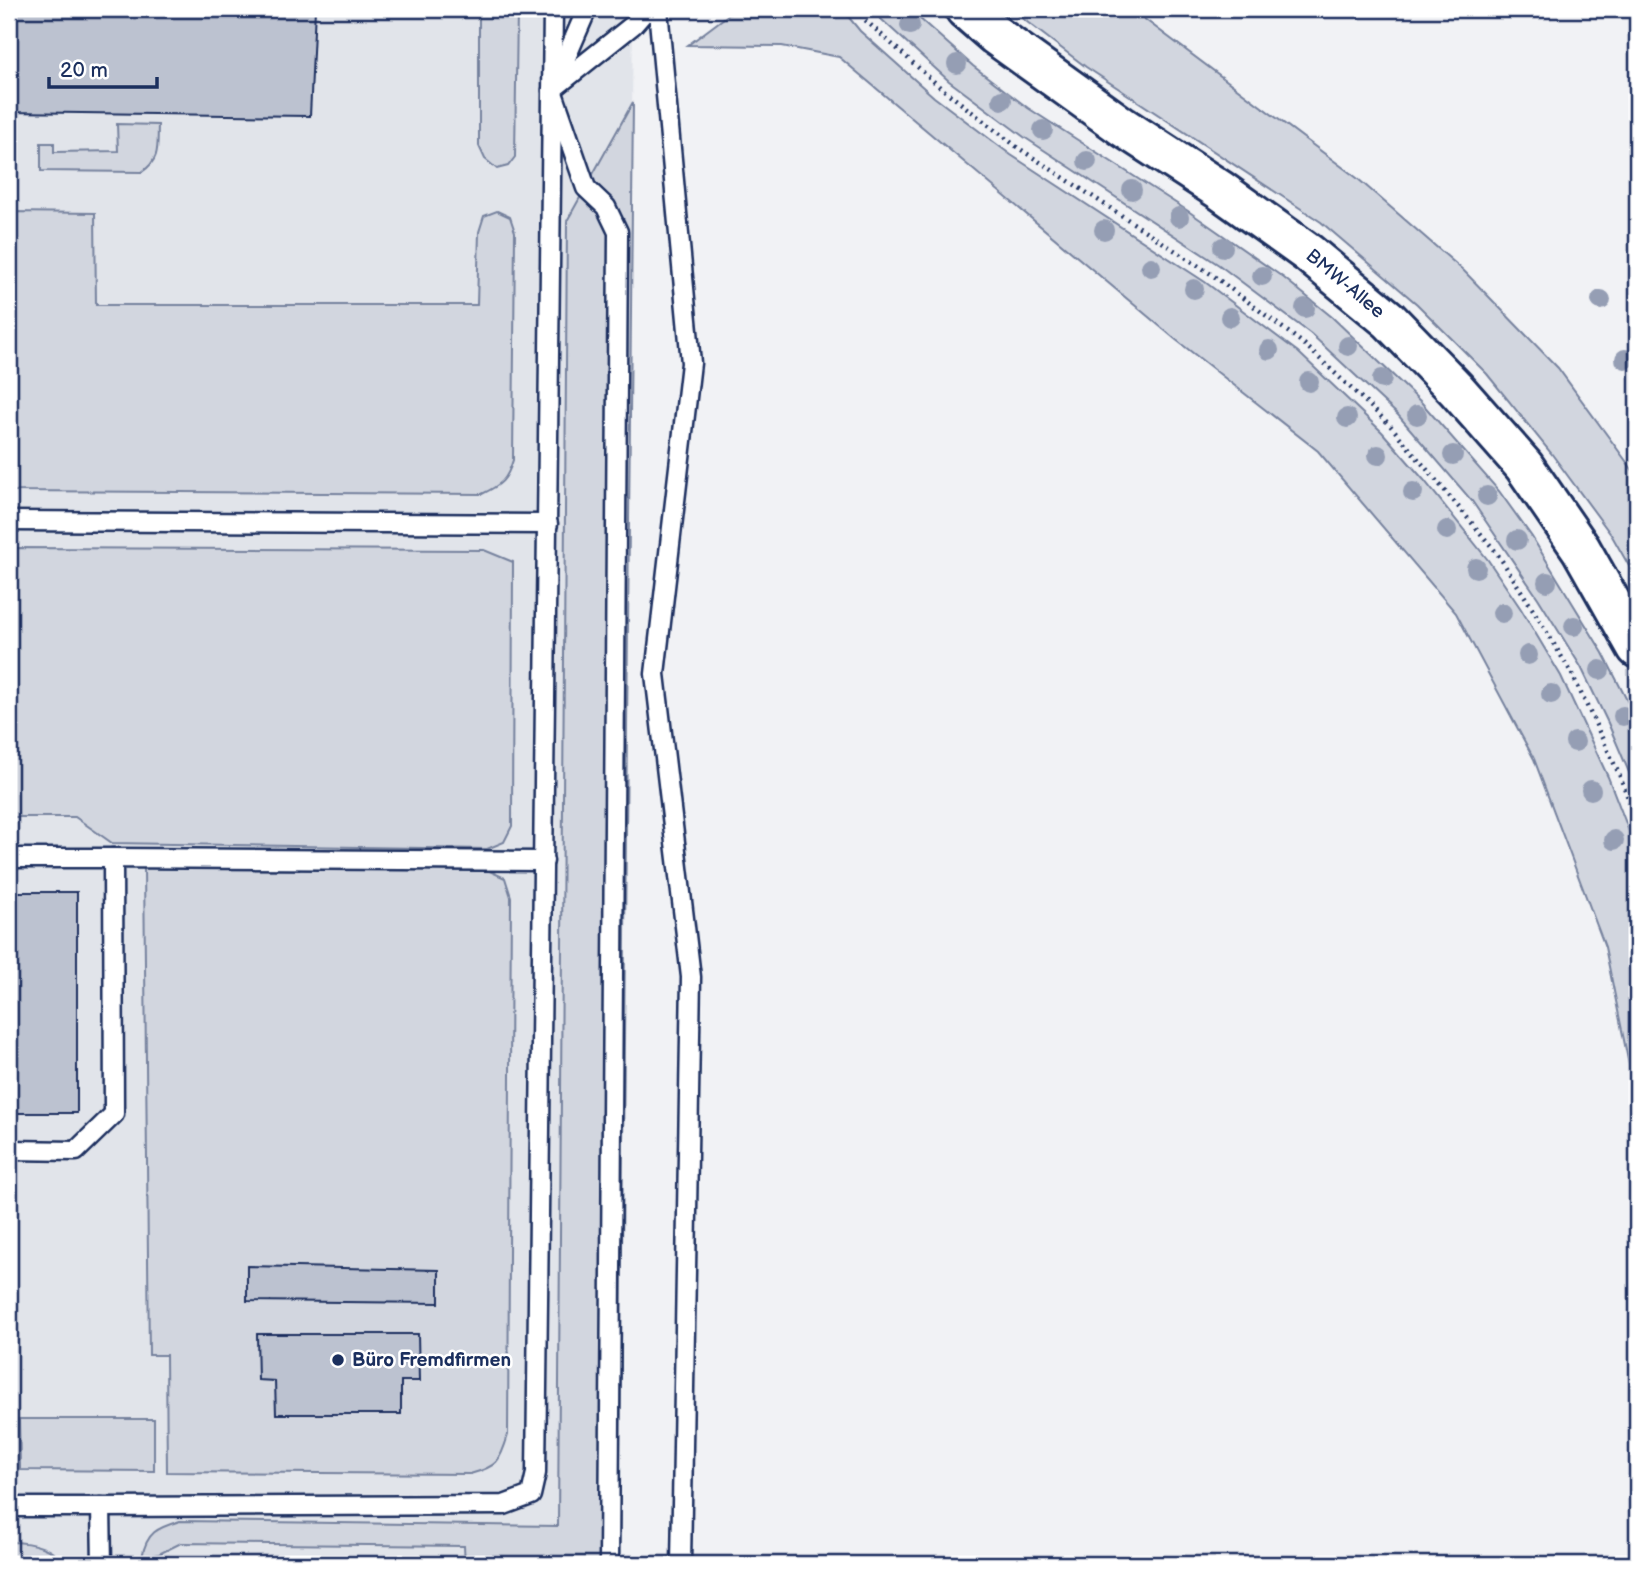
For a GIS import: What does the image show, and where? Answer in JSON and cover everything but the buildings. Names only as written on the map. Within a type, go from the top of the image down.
[{"type":"main road","name":"BMW-Allee","points":[[965,9],[995,35],[1123,127],[1220,190],[1308,253],[1388,320],[1456,389],[1524,466],[1581,549],[1637,648]]},
{"type":"lane","points":[[9,1507],[504,1505],[531,1495],[536,1473],[553,9]]},
{"type":"lane","points":[[587,9],[552,90],[586,188],[606,207],[618,232],[609,1564]]},
{"type":"lane","points":[[552,90],[633,25],[647,9]]},
{"type":"lane","points":[[658,9],[691,363],[655,674],[691,977],[681,1564]]},
{"type":"lane","points":[[9,521],[548,524]]},
{"type":"lane","points":[[9,858],[544,862]]},
{"type":"lane","points":[[9,1150],[76,1151],[114,1114],[113,858]]},
{"type":"lane","points":[[101,1507],[102,1564]]},
{"type":"path","points":[[857,9],[865,20],[940,88],[1017,147],[1211,274],[1304,344],[1389,424],[1497,554],[1529,603],[1571,672],[1619,774],[1637,822]]},
{"type":"shaded area","points":[[9,9],[633,9],[619,1564],[9,1564]]},
{"type":"shaded area","points":[[479,9],[517,9],[515,157],[508,166],[497,169],[485,159],[479,146]]},
{"type":"shaded area","points":[[736,9],[842,9],[860,31],[934,97],[1011,155],[1205,282],[1298,352],[1382,432],[1424,480],[1488,560],[1561,676],[1608,777],[1634,844],[1637,853],[1637,1104],[1605,947],[1534,759],[1456,613],[1318,451],[1175,339],[839,57],[782,46],[688,45]]},
{"type":"shaded area","points":[[870,9],[909,9],[973,66],[1028,108],[1188,211],[1284,278],[1332,317],[1421,402],[1499,491],[1532,537],[1603,653],[1637,720],[1637,791],[1581,667],[1538,598],[1472,501],[1398,415],[1311,334],[1219,265],[1024,137],[949,81]]},
{"type":"shaded area","points":[[1010,9],[1131,9],[1357,178],[1464,271],[1558,368],[1637,476],[1637,580],[1612,536],[1551,453],[1487,374],[1417,304],[1321,222],[1086,67]]},
{"type":"shaded area","points":[[633,102],[619,1564],[465,1564],[464,1546],[181,1543],[159,1554],[142,1557],[154,1532],[180,1521],[558,1526],[567,221]]},
{"type":"shaded area","points":[[117,124],[158,125],[155,157],[142,172],[41,171],[41,143],[54,143],[54,152],[118,151]]},
{"type":"shaded area","points":[[497,211],[510,217],[515,232],[513,460],[506,477],[494,488],[482,494],[9,491],[9,212],[95,213],[96,305],[477,305],[479,232],[484,216]]},
{"type":"shaded area","points":[[9,548],[484,550],[513,562],[512,826],[504,842],[487,849],[112,843],[75,817],[9,817]]},
{"type":"shaded area","points":[[144,867],[485,869],[505,878],[511,897],[508,1435],[500,1457],[492,1466],[470,1474],[167,1472],[166,1355],[149,1355]]},
{"type":"shaded area","points":[[19,1419],[154,1419],[154,1471],[20,1470]]},
{"type":"shaded area","points":[[9,1542],[40,1546],[53,1553],[64,1564],[9,1564]]},
{"type":"place","name":"Büro Fremdfirmen","points":[[338,1360]]}]
